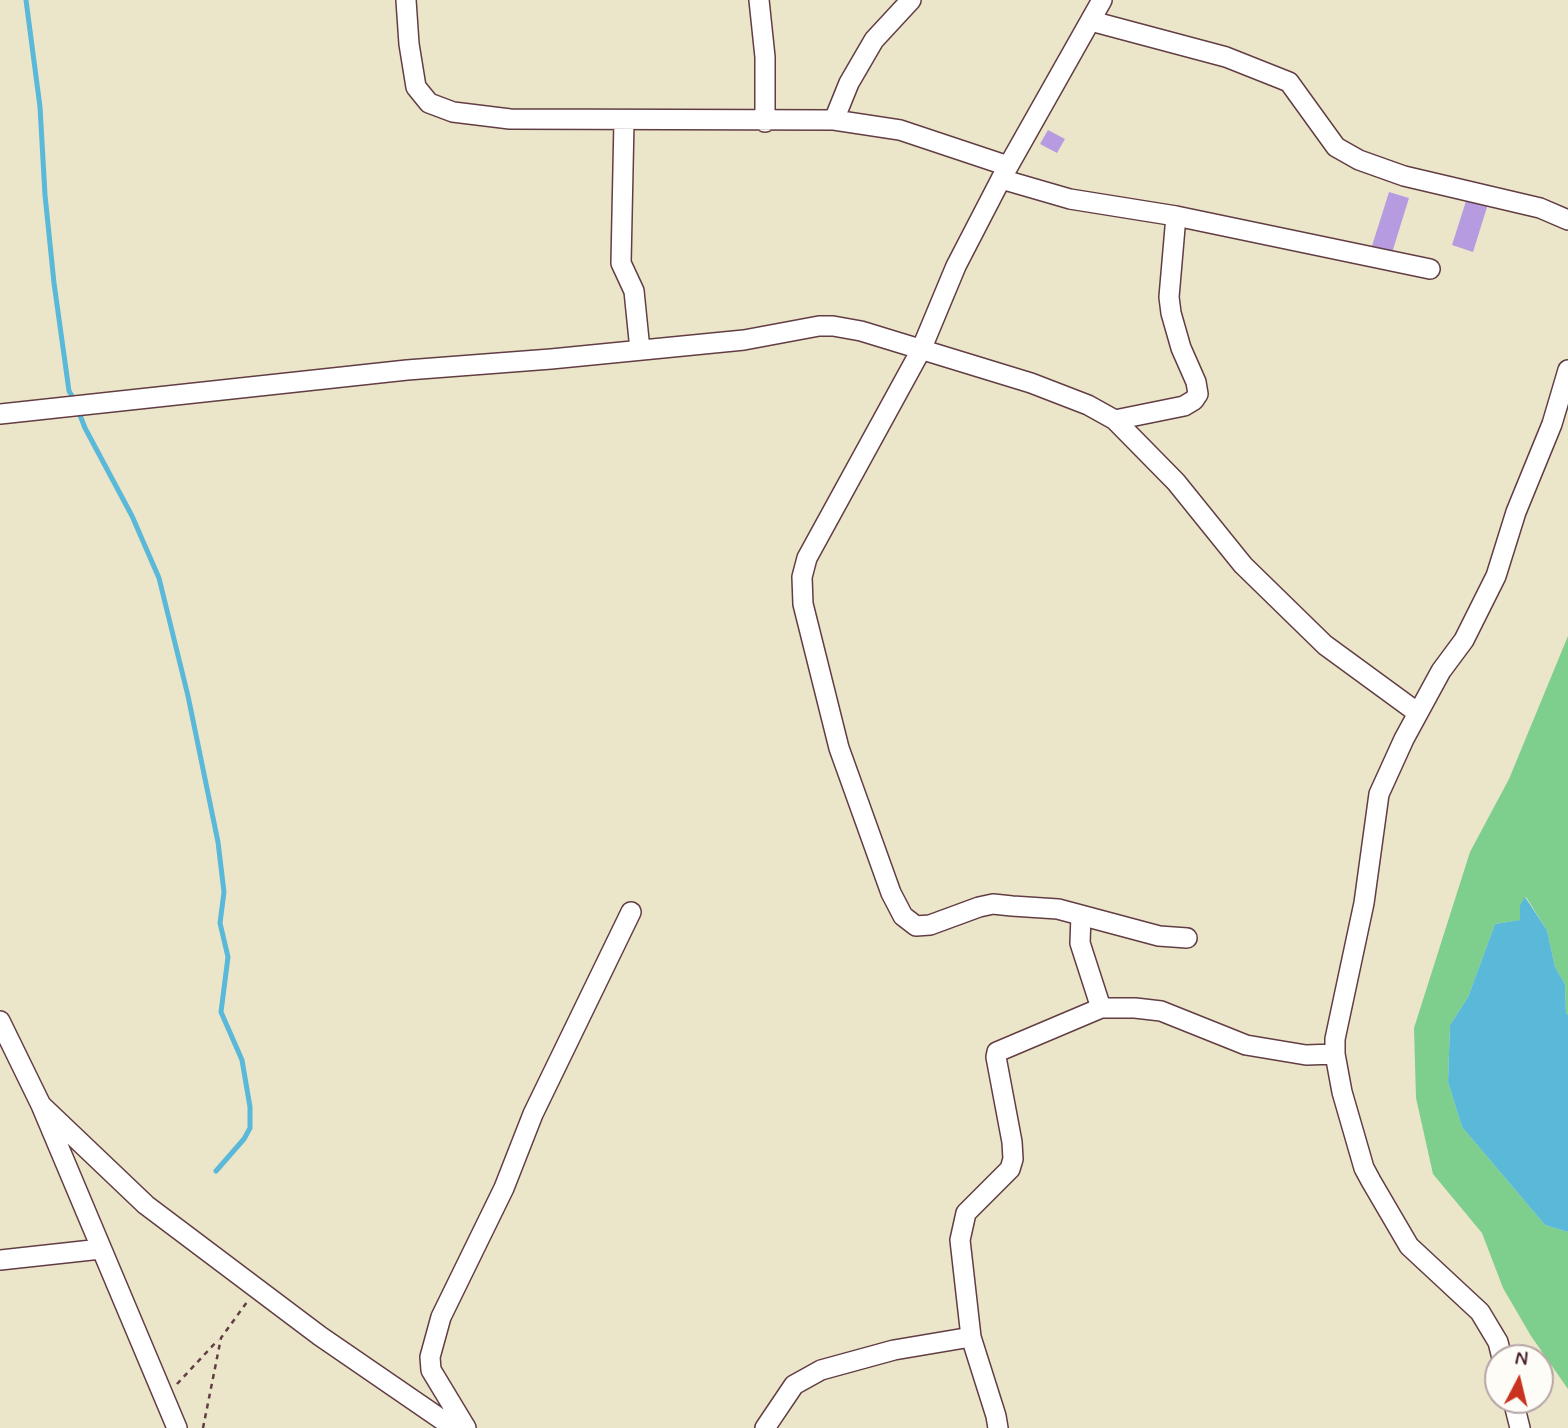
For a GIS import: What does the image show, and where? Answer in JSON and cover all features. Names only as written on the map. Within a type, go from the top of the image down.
[{"type":"street","points":[[406,0],[416,88],[429,103],[453,113],[510,119],[834,121],[900,130],[1070,199],[1176,216],[1430,269]]},
{"type":"street","points":[[759,0],[765,57],[765,122]]},
{"type":"street","points":[[834,121],[849,83],[874,40],[911,0]]},
{"type":"street","points":[[1102,0],[1004,173],[956,266],[920,350],[807,558],[802,577],[803,604],[839,748],[891,893],[903,916],[916,926],[930,925],[993,904],[1058,909],[1159,936],[1187,939]]},
{"type":"street","points":[[1091,21],[1226,57],[1289,82],[1336,148],[1360,160],[1404,176],[1540,208],[1568,220]]},
{"type":"street","points":[[624,121],[621,263],[634,291],[640,349]]},
{"type":"street","points":[[1115,420],[1184,406],[1198,394],[1171,313],[1169,296],[1176,216]]},
{"type":"street","points":[[0,414],[407,370],[744,340],[819,326],[861,331],[1031,383],[1088,405],[1115,420],[1176,482],[1243,565],[1325,645],[1418,713]]},
{"type":"street","points":[[1498,1344],[1480,1312],[1409,1246],[1364,1168],[1348,1114],[1335,1054],[1335,1039],[1364,903],[1379,794],[1418,713],[1441,671],[1464,640],[1496,576],[1516,512],[1552,424],[1568,370]]},
{"type":"street","points":[[466,1428],[430,1370],[430,1357],[441,1317],[503,1188],[533,1114],[631,912]]},
{"type":"street","points":[[1081,915],[1080,943],[1101,1008]]},
{"type":"street","points":[[998,1428],[971,1337],[960,1240],[965,1213],[1010,1168],[1013,1159],[997,1052],[1101,1008],[1160,1011],[1246,1045],[1306,1055],[1335,1054]]},
{"type":"street","points":[[2,1034],[41,1105],[177,1428]]},
{"type":"street","points":[[41,1105],[146,1205],[367,1370],[454,1428]]},
{"type":"street","points":[[0,1261],[101,1249]]},
{"type":"street","points":[[765,1428],[794,1385],[821,1370],[894,1350],[971,1337]]},
{"type":"path","points":[[164,1398],[220,1338],[257,1288]]},
{"type":"path","points":[[202,1428],[220,1338]]},
{"type":"green space","points":[[1568,636],[1568,1015],[1565,984],[1555,967],[1547,930],[1526,897],[1520,905],[1521,920],[1495,924],[1468,997],[1450,1025],[1448,1082],[1462,1127],[1545,1225],[1568,1232],[1568,1389],[1554,1369],[1554,1344],[1537,1344],[1503,1288],[1482,1233],[1433,1174],[1416,1098],[1414,1028],[1470,852],[1509,779]]},
{"type":"water","points":[[1525,897],[1547,930],[1555,967],[1565,984],[1568,1015],[1568,1232],[1545,1225],[1462,1127],[1448,1082],[1450,1025],[1468,997],[1495,924],[1520,920],[1520,905]]},
{"type":"building","points":[[1048,130],[1065,139],[1057,153],[1040,144]]},
{"type":"building","points":[[1389,192],[1409,198],[1391,256],[1371,249]]},
{"type":"building","points":[[1467,198],[1488,204],[1473,252],[1452,245]]},
{"type":"waterway","points":[[26,0],[40,107],[54,283],[69,391],[75,401]]},
{"type":"waterway","points":[[78,410],[132,516],[159,578],[188,696],[218,842],[224,892],[220,923],[228,957],[221,1012],[242,1060],[250,1107],[250,1128],[244,1139],[216,1171]]}]
